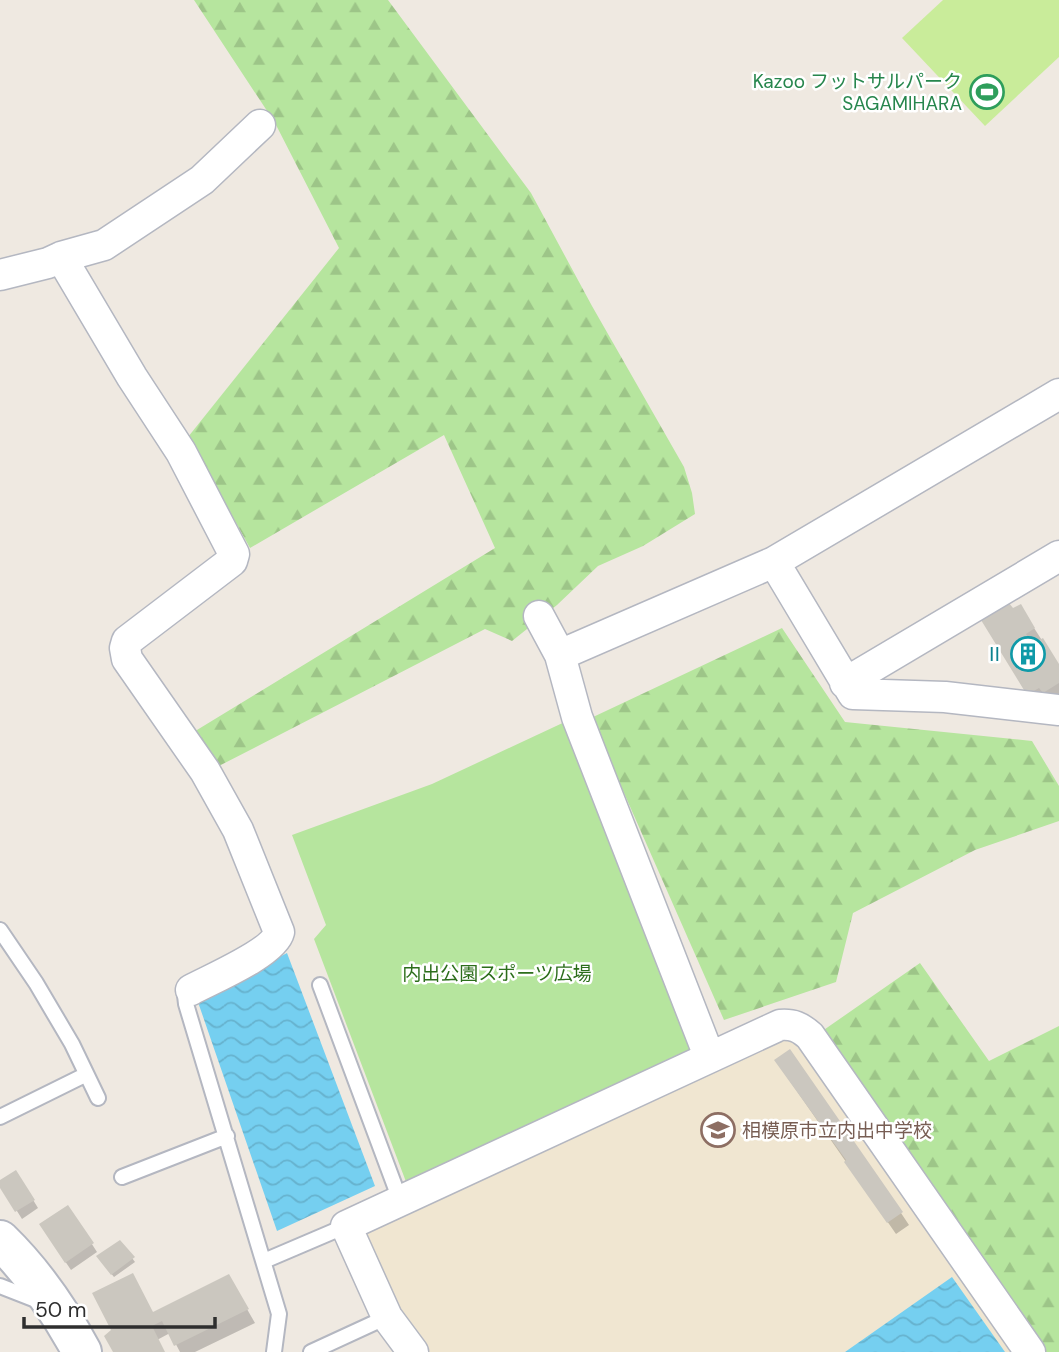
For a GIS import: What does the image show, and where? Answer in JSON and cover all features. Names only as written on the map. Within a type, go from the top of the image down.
[{"type":"main road","points":[[0,1240],[37,1280],[82,1352]]},
{"type":"street","points":[[0,275],[104,245],[202,180],[260,125]]},
{"type":"street","points":[[61,257],[132,377],[181,452],[234,554],[233,561],[127,641],[125,648],[127,659],[205,771],[238,830],[279,932],[278,939],[265,950],[191,990]]},
{"type":"street","points":[[560,655],[774,562],[1055,402]]},
{"type":"street","points":[[845,683],[1059,556]]},
{"type":"street","points":[[774,562],[853,694],[945,697],[1058,712]]},
{"type":"street","points":[[539,616],[560,655],[577,717],[709,1056]]},
{"type":"street","points":[[413,1352],[387,1317],[346,1226],[709,1056],[780,1025],[794,1025],[810,1036],[1030,1352]]},
{"type":"lane","points":[[0,930],[72,1044],[97,1098]]},
{"type":"lane","points":[[320,985],[400,1200]]},
{"type":"lane","points":[[191,990],[184,999],[279,1314],[274,1352]]},
{"type":"lane","points":[[0,1116],[85,1075]]},
{"type":"lane","points":[[121,1177],[227,1136]]},
{"type":"lane","points":[[264,1261],[346,1226]]},
{"type":"lane","points":[[0,1286],[55,1307]]},
{"type":"lane","points":[[311,1352],[387,1317]]},
{"type":"shaded area","name":"相模原市立内出中学校","points":[[787,1033],[797,1036],[1018,1352],[427,1352],[393,1307],[363,1235],[367,1225]]},
{"type":"green space","points":[[194,0],[388,0],[531,193],[684,467],[695,514],[643,546],[598,566],[557,605],[512,641],[485,629],[215,768],[192,733],[495,548],[444,435],[250,548],[188,437],[339,248],[275,123]]},
{"type":"green space","name":"Kazoo フットサルパーク SAGAMIHARA","points":[[943,0],[1059,0],[1059,57],[985,126],[902,38]]},
{"type":"green space","points":[[782,628],[845,722],[1032,741],[1059,786],[1059,821],[975,850],[853,913],[836,982],[724,1020],[591,718]]},
{"type":"green space","name":"内出公園スポーツ広場","points":[[569,720],[699,1056],[408,1187],[314,939],[326,925],[292,835],[432,784]]},
{"type":"green space","points":[[920,963],[989,1061],[1059,1026],[1059,1352],[1039,1352],[818,1034]]},
{"type":"water","points":[[287,953],[375,1186],[277,1231],[199,1005],[203,997]]},
{"type":"water","points":[[952,1277],[1005,1352],[845,1352]]},
{"type":"building","name":"Ⅱ","points":[[1009,603],[1013,608],[1021,604],[1035,628],[1026,634],[1032,644],[1043,638],[1059,664],[1059,683],[1043,693],[1039,688],[1027,695],[981,620]]},
{"type":"building","points":[[790,1049],[903,1212],[887,1223],[844,1162],[846,1160],[774,1060]]},
{"type":"building","points":[[16,1170],[35,1200],[15,1212],[0,1188],[0,1180]]},
{"type":"building","points":[[68,1205],[94,1243],[65,1263],[39,1224]]},
{"type":"building","points":[[120,1240],[135,1257],[111,1275],[96,1256]]},
{"type":"building","points":[[133,1273],[153,1312],[229,1274],[249,1309],[174,1346],[162,1321],[152,1326],[165,1352],[113,1352],[104,1336],[111,1330],[92,1293]]},
{"type":"place","name":"Kazoo フットサルパーク SAGAMIHARA","points":[[987,92]]},
{"type":"place","name":"Ⅱ","points":[[1028,654]]},
{"type":"place","name":"相模原市立内出中学校","points":[[718,1130]]}]
